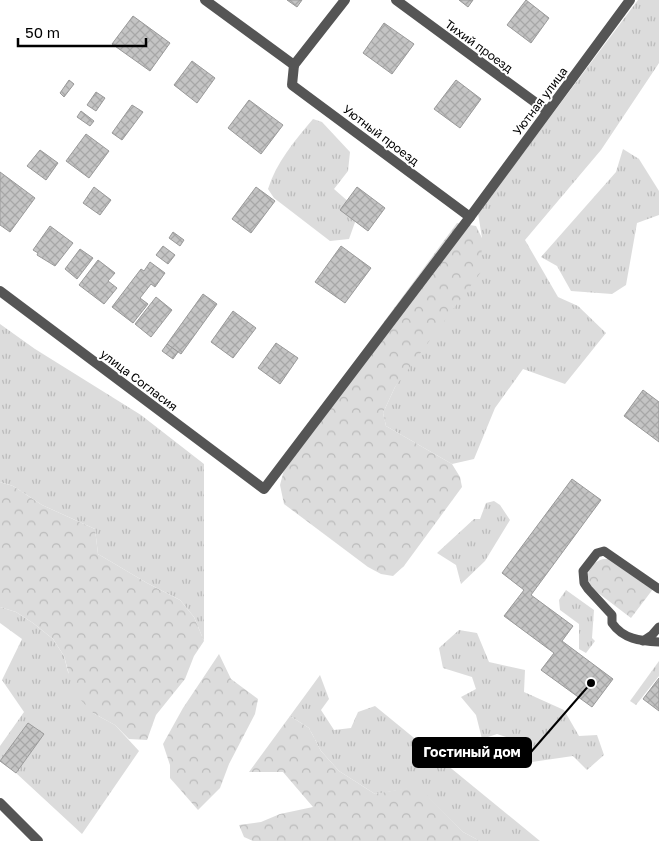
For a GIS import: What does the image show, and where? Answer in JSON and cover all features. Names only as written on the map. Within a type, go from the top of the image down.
[{"type":"street","points":[[205,0],[294,65],[345,0]]},
{"type":"street","name":"Тихий проезд","points":[[396,0],[547,111]]},
{"type":"street","name":"Уютная улица","points":[[264,489],[470,217],[630,0]]},
{"type":"street","name":"Уютный проезд","points":[[294,65],[292,84],[470,217]]},
{"type":"street","name":"улица Согласия","points":[[0,291],[264,489]]},
{"type":"street","points":[[0,803],[38,841]]},
{"type":"lane","points":[[659,589],[604,551],[598,553],[583,571],[584,583],[612,615],[612,623],[616,630],[628,637],[643,641],[659,642]]},
{"type":"lane","points":[[643,641],[659,627]]},
{"type":"green space","points":[[638,0],[659,0],[659,63],[601,150],[525,240],[558,297],[578,306],[606,333],[565,384],[523,369],[495,408],[474,459],[452,464],[386,426],[383,413],[395,387],[482,238],[478,213]]},
{"type":"green space","points":[[313,119],[322,122],[350,152],[348,171],[334,189],[359,211],[349,239],[330,241],[274,198],[268,189],[281,161]]},
{"type":"green space","points":[[623,149],[639,159],[659,191],[659,215],[637,223],[626,285],[612,294],[571,291],[557,266],[541,257],[616,172]]},
{"type":"green space","points":[[457,223],[476,226],[482,238],[481,272],[395,387],[383,413],[386,426],[452,464],[460,477],[462,487],[404,566],[393,576],[381,574],[368,567],[284,504],[280,485],[284,470],[332,392]]},
{"type":"green space","points":[[0,324],[35,349],[141,415],[204,464],[204,641],[194,617],[180,600],[98,554],[95,529],[42,505],[13,486],[0,482]]},
{"type":"green space","points":[[0,482],[13,486],[42,505],[95,529],[98,554],[180,600],[194,617],[204,641],[194,656],[185,679],[156,715],[147,740],[129,739],[115,725],[93,713],[74,693],[64,656],[53,639],[16,612],[0,607]]},
{"type":"green space","points":[[494,501],[500,505],[510,520],[485,561],[461,584],[456,565],[437,553],[474,519],[480,519],[486,503]]},
{"type":"green space","points":[[603,559],[609,559],[653,589],[631,618],[593,589],[590,584],[588,575],[590,567]]},
{"type":"green space","points":[[566,590],[594,610],[592,638],[595,641],[586,653],[579,649],[579,624],[560,610],[559,600]]},
{"type":"green space","points":[[0,607],[16,612],[53,639],[64,656],[68,672],[93,713],[115,725],[139,751],[82,834],[16,773],[44,734],[28,723],[0,761],[0,746],[24,712],[2,680],[22,639],[0,623]]},
{"type":"green space","points":[[459,630],[477,633],[489,662],[525,670],[524,692],[564,710],[579,736],[597,735],[604,755],[587,770],[573,756],[525,763],[514,757],[515,740],[497,734],[482,739],[476,715],[461,697],[476,689],[472,677],[443,668],[439,648]]},
{"type":"green space","points":[[219,654],[231,679],[258,699],[255,714],[229,764],[220,788],[198,810],[170,778],[170,765],[163,744],[183,708]]},
{"type":"green space","points":[[659,661],[659,676],[636,705],[630,701]]},
{"type":"green space","points":[[320,675],[329,699],[321,710],[334,730],[351,728],[358,712],[375,706],[540,841],[480,841],[463,832],[418,787],[375,794],[339,771],[321,751],[309,728],[290,716]]},
{"type":"green space","points":[[290,716],[309,728],[321,751],[339,771],[375,794],[418,786],[463,832],[480,841],[253,841],[244,837],[239,825],[261,822],[280,814],[313,807],[283,772],[249,772]]},
{"type":"building","points":[[287,0],[302,0],[297,7]]},
{"type":"building","points":[[459,0],[473,0],[468,7]]},
{"type":"building","points":[[526,0],[549,18],[531,43],[507,25]]},
{"type":"building","points":[[133,16],[170,43],[150,71],[112,44]]},
{"type":"building","points":[[384,23],[414,44],[392,74],[363,53]]},
{"type":"building","points":[[192,61],[215,78],[197,103],[174,85]]},
{"type":"building","points":[[69,80],[74,84],[64,97],[60,93]]},
{"type":"building","points":[[456,80],[481,99],[460,128],[434,109]]},
{"type":"building","points":[[96,92],[105,98],[96,111],[87,105]]},
{"type":"building","points":[[249,100],[283,125],[261,154],[228,128]]},
{"type":"building","points":[[132,105],[143,112],[122,140],[112,133]]},
{"type":"building","points":[[81,111],[94,121],[90,126],[77,117]]},
{"type":"building","points":[[86,134],[109,151],[89,178],[66,161]]},
{"type":"building","points":[[40,150],[58,163],[46,180],[27,166]]},
{"type":"building","points":[[0,172],[35,198],[10,232],[0,225]]},
{"type":"building","points":[[94,187],[111,200],[100,215],[83,203]]},
{"type":"building","points":[[256,187],[275,201],[251,233],[232,219]]},
{"type":"building","points":[[357,187],[385,208],[368,231],[340,210]]},
{"type":"building","points":[[50,226],[73,243],[55,266],[37,255],[38,253],[33,250]]},
{"type":"building","points":[[173,232],[184,240],[180,246],[169,238]]},
{"type":"building","points":[[163,246],[175,255],[168,264],[156,255]]},
{"type":"building","points":[[341,246],[371,268],[345,303],[315,282]]},
{"type":"building","points":[[80,249],[93,258],[77,279],[65,269]]},
{"type":"building","points":[[98,260],[115,273],[108,281],[117,288],[104,304],[79,285]]},
{"type":"building","points":[[150,262],[165,273],[155,287],[151,284],[140,298],[148,304],[133,323],[112,307],[141,269],[144,271]]},
{"type":"building","points":[[203,294],[217,304],[181,354],[167,344]]},
{"type":"building","points":[[156,297],[172,310],[151,337],[135,324]]},
{"type":"building","points":[[233,311],[256,328],[233,358],[211,342]]},
{"type":"building","points":[[276,343],[298,358],[280,384],[258,368]]},
{"type":"building","points":[[167,344],[178,352],[173,359],[162,351]]},
{"type":"building","points":[[643,390],[659,402],[659,442],[624,416]]},
{"type":"building","points":[[572,479],[601,500],[531,595],[573,626],[562,641],[613,679],[592,707],[541,670],[554,653],[504,616],[524,590],[502,573]]},
{"type":"building","points":[[659,678],[659,711],[643,699]]},
{"type":"building","points":[[28,723],[44,734],[16,773],[0,761]]},
{"type":"place","name":"Гостиный дом","points":[[591,683]]}]
